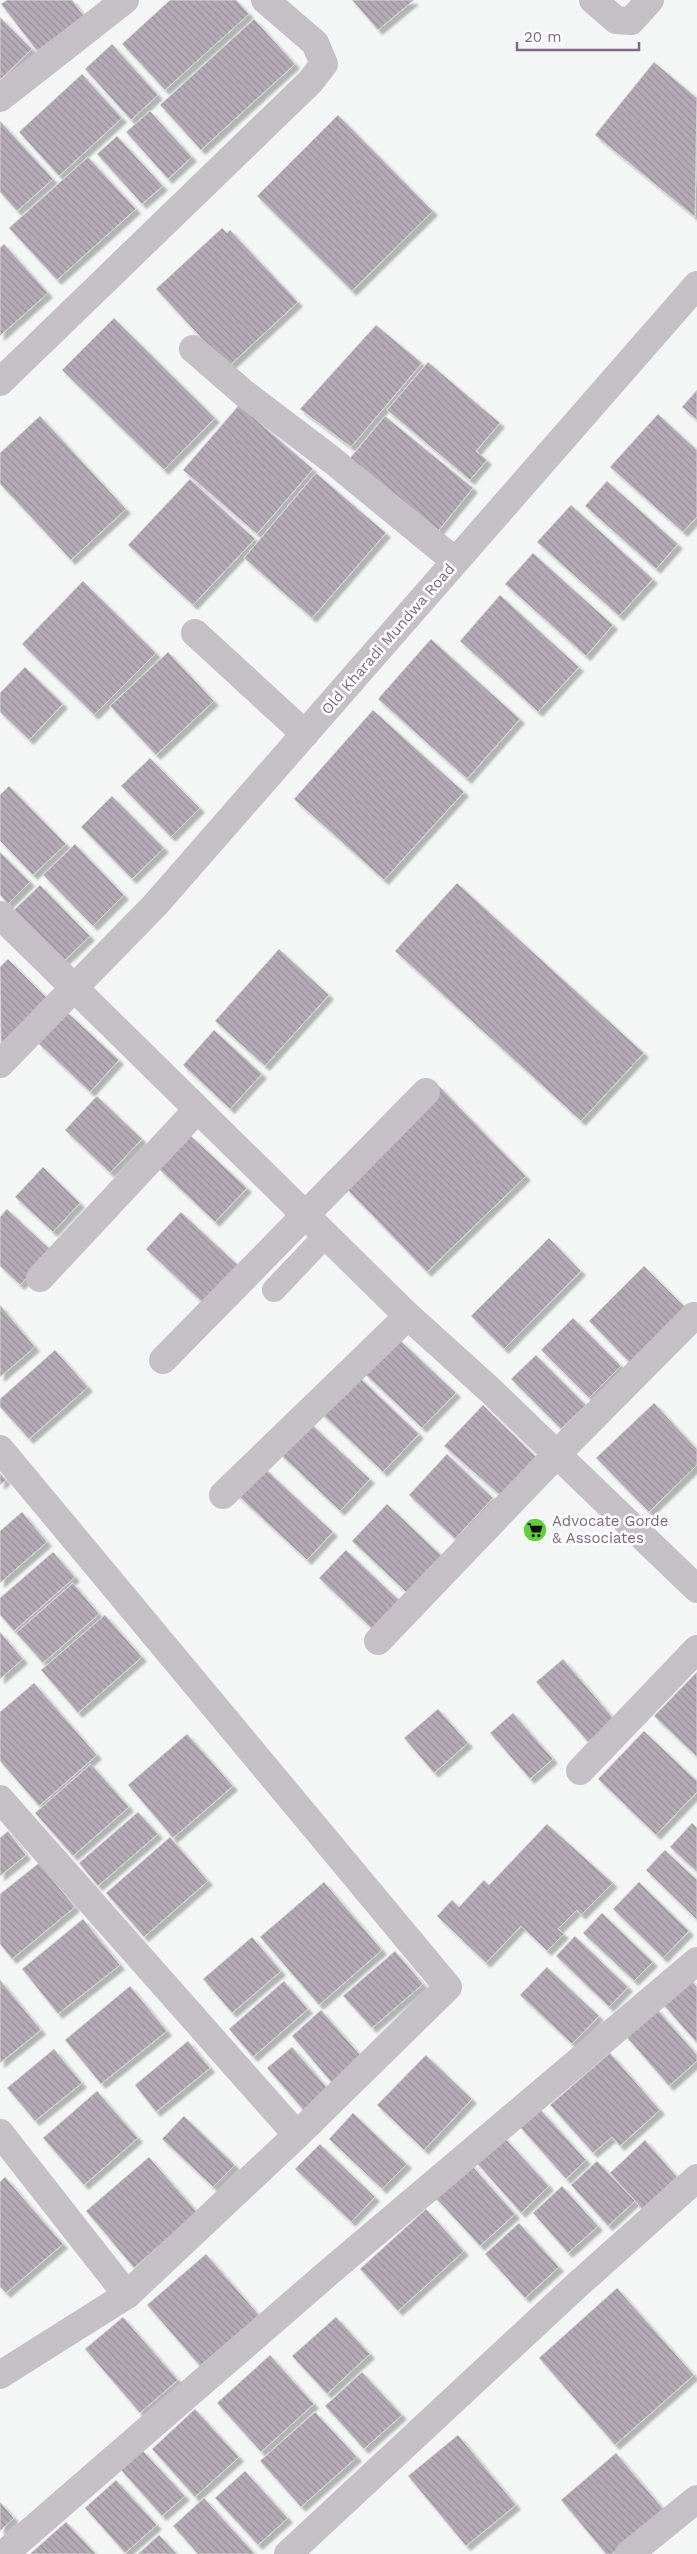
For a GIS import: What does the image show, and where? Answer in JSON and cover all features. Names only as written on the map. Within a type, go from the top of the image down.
[{"type":"street","points":[[0,98],[125,0]]},
{"type":"street","points":[[0,382],[310,82],[324,64],[315,43],[265,0]]},
{"type":"street","points":[[593,0],[616,20],[631,20],[650,0]]},
{"type":"street","name":"Old Kharadi Mundwa Road","points":[[0,1064],[156,904],[697,285]]},
{"type":"street","points":[[193,349],[244,394],[332,460],[455,561]]},
{"type":"street","points":[[195,633],[305,734]]},
{"type":"street","points":[[0,914],[408,1316],[490,1390],[697,1589]]},
{"type":"street","points":[[163,1360],[426,1092]]},
{"type":"street","points":[[40,1278],[198,1110]]},
{"type":"street","points":[[223,1495],[408,1316]]},
{"type":"street","points":[[378,1642],[557,1454],[694,1316]]},
{"type":"street","points":[[0,1449],[448,1987],[297,2135],[127,2295],[0,2375]]},
{"type":"street","points":[[580,1771],[697,1649]]},
{"type":"street","points":[[0,1799],[297,2135]]},
{"type":"street","points":[[4,2554],[328,2274],[697,1961]]},
{"type":"street","points":[[0,2133],[127,2295]]},
{"type":"street","points":[[288,2554],[575,2287],[697,2178]]},
{"type":"street","points":[[629,2554],[697,2499]]},
{"type":"lane","points":[[274,1290],[326,1235]]},
{"type":"building","points":[[7,0],[72,0],[84,16],[37,51],[1,4]]},
{"type":"building","points":[[170,0],[236,0],[249,14],[165,90],[122,44]]},
{"type":"building","points":[[352,0],[414,0],[378,30]]},
{"type":"building","points":[[0,17],[32,49],[0,80]]},
{"type":"building","points":[[254,19],[295,64],[201,150],[160,105]]},
{"type":"building","points":[[112,44],[158,95],[131,120],[85,69]]},
{"type":"building","points":[[654,62],[697,98],[695,217],[595,135]]},
{"type":"building","points":[[82,74],[122,118],[59,176],[19,132]]},
{"type":"building","points":[[150,111],[192,157],[168,179],[126,132]]},
{"type":"building","points":[[338,115],[433,211],[352,291],[257,196]]},
{"type":"building","points":[[0,121],[53,179],[17,211],[0,192]]},
{"type":"building","points":[[117,136],[163,186],[142,204],[97,154]]},
{"type":"building","points":[[88,157],[136,209],[57,280],[9,228]]},
{"type":"building","points":[[222,228],[227,233],[230,230],[298,302],[228,367],[156,289]]},
{"type":"building","points":[[4,244],[48,293],[0,336],[0,248]]},
{"type":"building","points":[[114,318],[215,418],[164,470],[62,370]]},
{"type":"building","points":[[376,325],[422,363],[351,447],[300,409]]},
{"type":"building","points":[[428,362],[500,423],[476,451],[487,460],[470,480],[387,410]]},
{"type":"building","points":[[697,390],[697,420],[682,407]]},
{"type":"building","points":[[239,405],[313,469],[257,534],[183,470]]},
{"type":"building","points":[[658,414],[697,450],[697,517],[683,532],[610,467]]},
{"type":"building","points":[[40,416],[126,509],[71,560],[0,484],[0,453]]},
{"type":"building","points":[[385,416],[473,488],[435,535],[346,463]]},
{"type":"building","points":[[316,473],[386,533],[312,618],[244,558]]},
{"type":"building","points":[[190,479],[255,539],[193,605],[128,545]]},
{"type":"building","points":[[607,481],[678,544],[656,569],[585,506]]},
{"type":"building","points":[[571,505],[653,579],[619,616],[537,542]]},
{"type":"building","points":[[533,553],[613,625],[586,656],[505,584]]},
{"type":"building","points":[[83,581],[156,653],[94,715],[22,644]]},
{"type":"building","points":[[500,595],[579,667],[538,712],[460,641]]},
{"type":"building","points":[[431,639],[520,719],[467,779],[378,699]]},
{"type":"building","points":[[168,652],[214,701],[156,755],[110,706]]},
{"type":"building","points":[[25,667],[63,704],[29,740],[0,712],[0,693]]},
{"type":"building","points":[[373,710],[464,792],[384,880],[294,799]]},
{"type":"building","points":[[150,758],[200,808],[171,837],[121,786]]},
{"type":"building","points":[[9,786],[66,844],[33,875],[0,841],[0,795]]},
{"type":"building","points":[[112,796],[164,848],[132,879],[81,827]]},
{"type":"building","points":[[75,844],[124,895],[93,926],[43,875]]},
{"type":"building","points":[[0,852],[30,882],[8,904],[0,895]]},
{"type":"building","points":[[457,883],[644,1053],[581,1121],[395,951]]},
{"type":"building","points":[[40,885],[90,936],[62,963],[12,912]]},
{"type":"building","points":[[279,949],[329,995],[265,1066],[215,1021]]},
{"type":"building","points":[[8,959],[48,999],[1,1045],[0,967]]},
{"type":"building","points":[[67,1012],[119,1060],[90,1092],[38,1043]]},
{"type":"building","points":[[214,1030],[262,1074],[230,1109],[183,1065]]},
{"type":"building","points":[[438,1085],[526,1176],[427,1272],[339,1181]]},
{"type":"building","points":[[97,1096],[142,1139],[110,1173],[65,1130]]},
{"type":"building","points":[[191,1136],[247,1188],[215,1222],[159,1169]]},
{"type":"building","points":[[43,1167],[80,1203],[53,1232],[15,1197]]},
{"type":"building","points":[[7,1209],[52,1251],[20,1285],[0,1266],[0,1217]]},
{"type":"building","points":[[181,1212],[239,1266],[204,1304],[146,1249]]},
{"type":"building","points":[[549,1238],[581,1271],[504,1349],[471,1316]]},
{"type":"building","points":[[644,1266],[691,1313],[635,1368],[589,1321]]},
{"type":"building","points":[[0,1305],[35,1347],[0,1377]]},
{"type":"building","points":[[573,1318],[621,1366],[589,1398],[541,1350]]},
{"type":"building","points":[[399,1339],[456,1393],[422,1428],[365,1374]]},
{"type":"building","points":[[55,1350],[88,1387],[29,1439],[0,1407],[0,1399]]},
{"type":"building","points":[[536,1355],[586,1405],[561,1429],[511,1379]]},
{"type":"building","points":[[355,1373],[419,1434],[383,1472],[319,1411]]},
{"type":"building","points":[[654,1403],[697,1449],[697,1465],[649,1512],[596,1458]]},
{"type":"building","points":[[483,1405],[537,1458],[501,1496],[444,1446]]},
{"type":"building","points":[[308,1421],[370,1479],[340,1511],[279,1453]]},
{"type":"building","points":[[447,1454],[493,1498],[455,1539],[409,1495]]},
{"type":"building","points":[[259,1463],[333,1532],[307,1560],[233,1491]]},
{"type":"building","points":[[0,1473],[6,1480],[0,1485]]},
{"type":"building","points":[[387,1504],[442,1556],[406,1592],[352,1541]]},
{"type":"building","points":[[22,1512],[47,1542],[0,1583],[0,1531]]},
{"type":"building","points":[[346,1550],[399,1600],[372,1629],[319,1578]]},
{"type":"building","points":[[53,1552],[75,1577],[14,1631],[0,1615],[0,1598]]},
{"type":"building","points":[[73,1583],[99,1614],[43,1663],[16,1633]]},
{"type":"building","points":[[105,1615],[142,1657],[78,1713],[41,1670]]},
{"type":"building","points":[[0,1632],[23,1659],[0,1679]]},
{"type":"building","points":[[563,1659],[614,1719],[588,1742],[536,1682]]},
{"type":"building","points":[[697,1672],[697,1757],[654,1716]]},
{"type":"building","points":[[34,1683],[97,1755],[39,1806],[0,1761],[0,1712]]},
{"type":"building","points":[[438,1709],[468,1743],[434,1773],[404,1738]]},
{"type":"building","points":[[513,1713],[553,1759],[530,1779],[490,1733]]},
{"type":"building","points":[[644,1731],[697,1781],[697,1792],[656,1835],[598,1779]]},
{"type":"building","points":[[187,1734],[233,1786],[173,1838],[128,1785]]},
{"type":"building","points":[[91,1764],[129,1807],[73,1856],[35,1813]]},
{"type":"building","points":[[138,1812],[158,1834],[98,1886],[79,1863]]},
{"type":"building","points":[[692,1823],[697,1828],[697,1872],[670,1847]]},
{"type":"building","points":[[547,1824],[613,1883],[581,1915],[577,1910],[558,1929],[564,1934],[547,1951],[521,1926],[486,1963],[437,1916],[452,1900],[459,1907],[484,1880],[489,1885]]},
{"type":"building","points":[[8,1831],[26,1855],[0,1876],[0,1838]]},
{"type":"building","points":[[170,1837],[208,1881],[144,1937],[106,1893]]},
{"type":"building","points":[[665,1850],[697,1880],[697,1920],[646,1870]]},
{"type":"building","points":[[39,1863],[75,1907],[12,1959],[0,1944],[0,1894]]},
{"type":"building","points":[[324,1882],[382,1950],[319,2005],[260,1937]]},
{"type":"building","points":[[639,1882],[689,1931],[663,1958],[613,1909]]},
{"type":"building","points":[[602,1913],[653,1962],[634,1981],[583,1933]]},
{"type":"building","points":[[83,1919],[120,1965],[58,2014],[22,1969]]},
{"type":"building","points":[[575,1936],[628,1987],[609,2007],[556,1956]]},
{"type":"building","points":[[252,1937],[281,1971],[232,2013],[203,1979]]},
{"type":"building","points":[[395,1951],[423,1984],[372,2028],[343,1996]]},
{"type":"building","points":[[547,1967],[599,2016],[572,2044],[520,1995]]},
{"type":"building","points":[[688,1977],[697,1987],[697,2043],[660,2001]]},
{"type":"building","points":[[0,1980],[41,2030],[0,2063]]},
{"type":"building","points":[[284,1981],[308,2009],[253,2057],[229,2029]]},
{"type":"building","points":[[130,1986],[167,2031],[101,2084],[65,2040]]},
{"type":"building","points":[[656,2008],[697,2055],[697,2061],[669,2086],[625,2035]]},
{"type":"building","points":[[321,2010],[362,2057],[332,2083],[292,2036]]},
{"type":"building","points":[[188,2041],[210,2068],[156,2112],[135,2085]]},
{"type":"building","points":[[292,2047],[329,2090],[305,2112],[267,2068]]},
{"type":"building","points":[[54,2049],[82,2083],[35,2121],[7,2088]]},
{"type":"building","points":[[610,2053],[660,2110],[620,2146],[612,2137],[593,2153],[550,2105]]},
{"type":"building","points":[[426,2055],[472,2099],[424,2150],[377,2105]]},
{"type":"building","points":[[97,2091],[138,2138],[84,2185],[43,2138]]},
{"type":"building","points":[[540,2109],[586,2160],[566,2179],[520,2127]]},
{"type":"building","points":[[353,2113],[407,2164],[382,2189],[329,2139]]},
{"type":"building","points":[[184,2116],[235,2165],[213,2187],[162,2139]]},
{"type":"building","points":[[502,2135],[549,2186],[521,2213],[474,2160]]},
{"type":"building","points":[[645,2140],[677,2177],[642,2209],[610,2173]]},
{"type":"building","points":[[320,2144],[375,2197],[351,2222],[295,2169]]},
{"type":"building","points":[[149,2157],[197,2212],[134,2268],[86,2211]]},
{"type":"building","points":[[467,2160],[515,2214],[480,2246],[431,2193]]},
{"type":"building","points":[[597,2161],[635,2201],[608,2226],[571,2185]]},
{"type":"building","points":[[5,2177],[63,2244],[6,2293],[0,2287],[0,2182]]},
{"type":"building","points":[[562,2186],[598,2226],[568,2253],[533,2213]]},
{"type":"building","points":[[426,2209],[464,2251],[398,2311],[360,2269]]},
{"type":"building","points":[[519,2223],[559,2267],[525,2298],[485,2254]]},
{"type":"building","points":[[206,2254],[259,2315],[200,2366],[147,2305]]},
{"type":"building","points":[[617,2288],[694,2375],[615,2445],[539,2358]]},
{"type":"building","points":[[123,2317],[178,2380],[140,2413],[85,2349]]},
{"type":"building","points":[[336,2317],[370,2354],[327,2394],[292,2356]]},
{"type":"building","points":[[270,2355],[314,2404],[261,2452],[217,2403]]},
{"type":"building","points":[[362,2372],[402,2415],[364,2449],[325,2406]]},
{"type":"building","points":[[195,2409],[239,2457],[195,2497],[152,2449]]},
{"type":"building","points":[[315,2412],[357,2457],[301,2507],[260,2461]]},
{"type":"building","points":[[458,2435],[516,2505],[466,2546],[408,2476]]},
{"type":"building","points":[[142,2450],[185,2496],[162,2516],[120,2469]]},
{"type":"building","points":[[616,2453],[664,2510],[612,2554],[606,2554],[561,2500]]},
{"type":"building","points":[[245,2471],[288,2518],[258,2545],[215,2498]]},
{"type":"building","points":[[116,2480],[157,2525],[125,2553],[85,2508]]},
{"type":"building","points":[[204,2498],[255,2554],[198,2554],[173,2526]]},
{"type":"building","points":[[0,2502],[14,2518],[0,2531]]},
{"type":"building","points":[[66,2522],[96,2554],[30,2554]]},
{"type":"building","points":[[159,2535],[177,2554],[138,2554]]},
{"type":"place","name":"Advocate Gorde & Associates","points":[[535,1530]]}]
